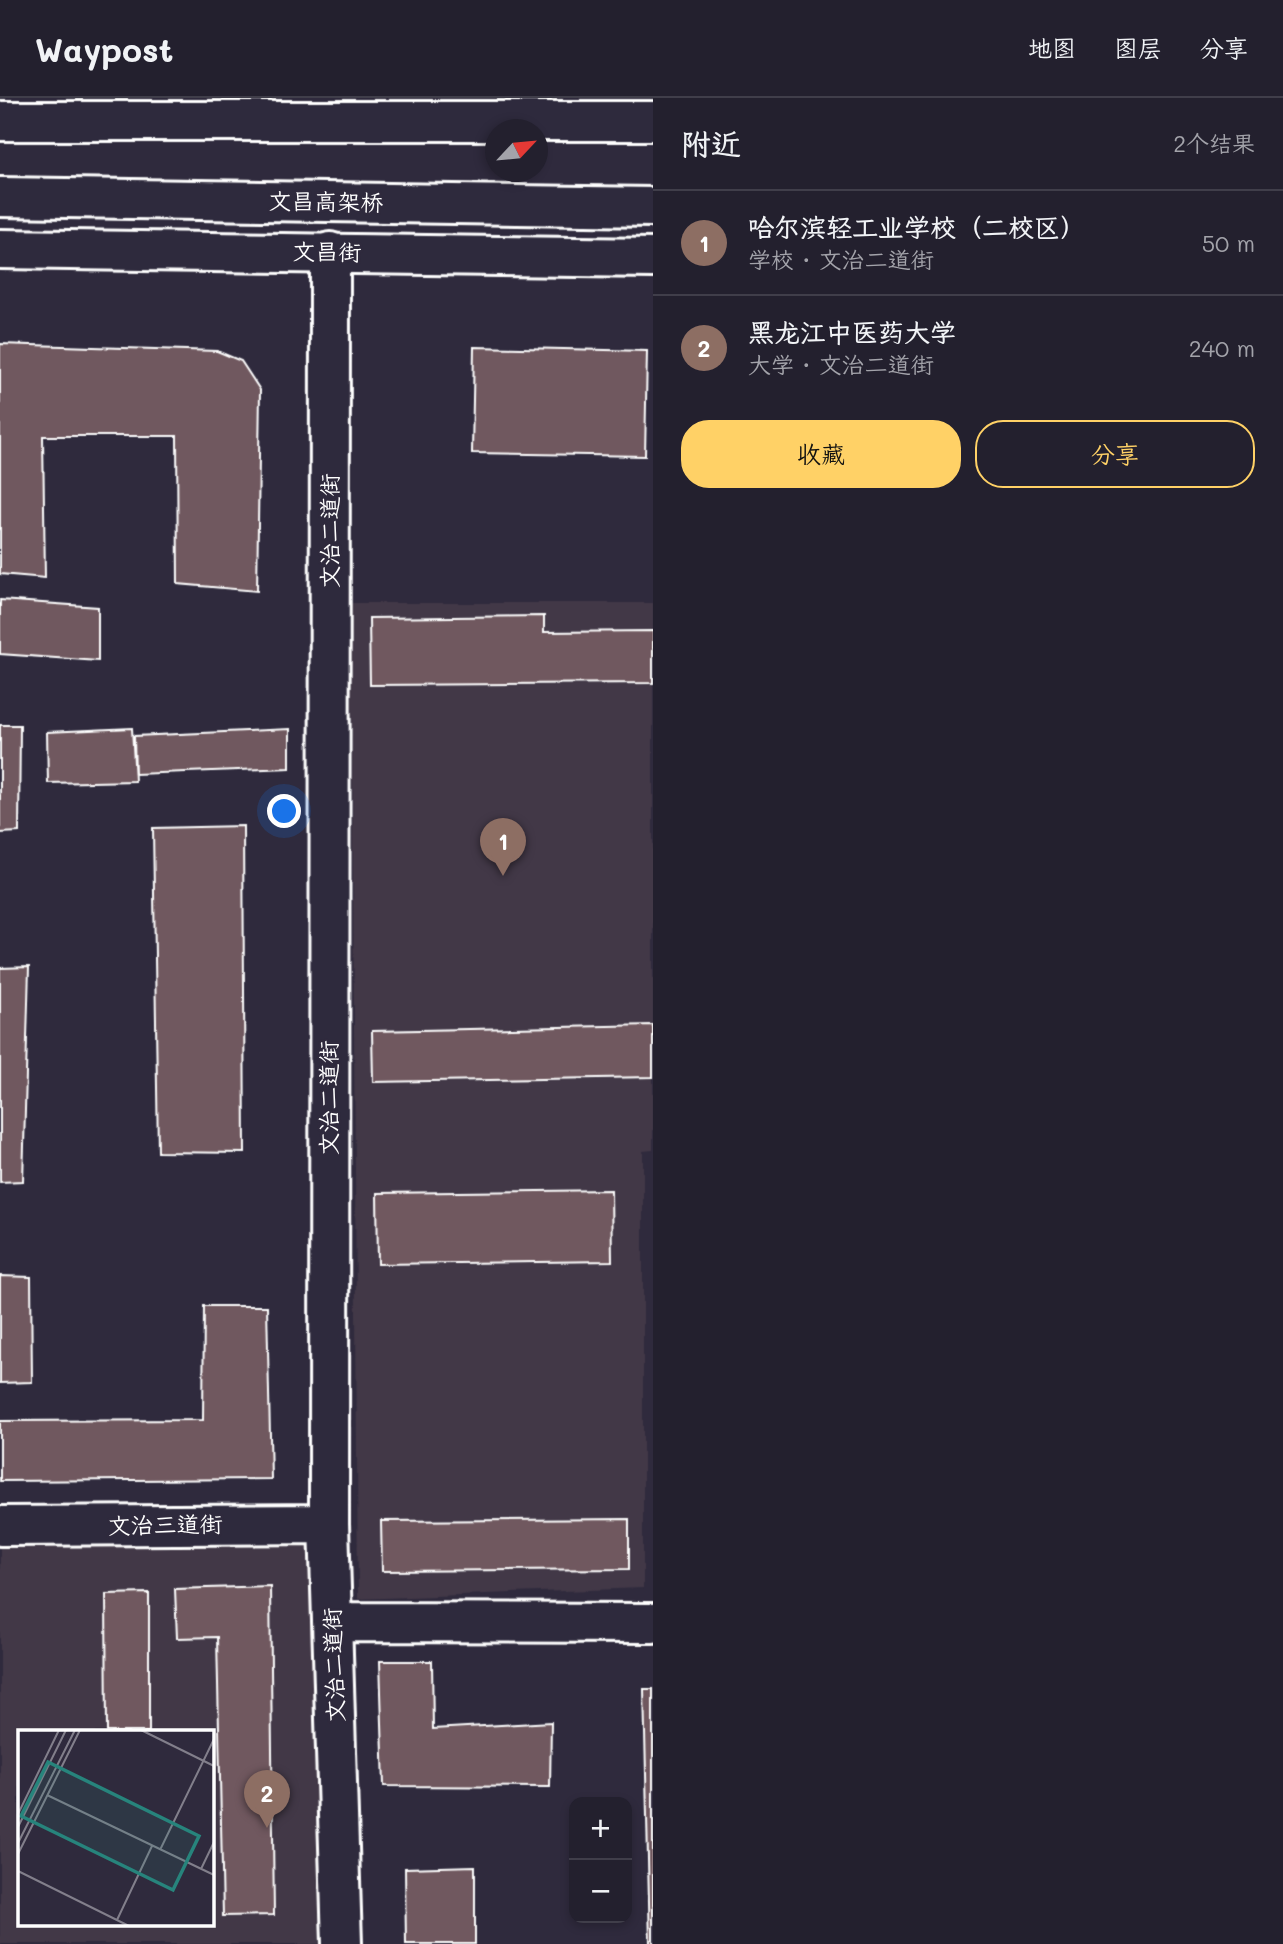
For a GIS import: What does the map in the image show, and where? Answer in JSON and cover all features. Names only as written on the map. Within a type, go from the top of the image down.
[{"type":"main road","points":[[0,121],[653,121]]},
{"type":"main road","name":"文昌高架桥","points":[[0,197],[653,207]]},
{"type":"main road","name":"文昌街","points":[[0,249],[653,258]]},
{"type":"main road","name":"文治二道街","points":[[330,252],[329,1524],[342,1944]]},
{"type":"main road","name":"文治三道街","points":[[0,1527],[329,1524]]},
{"type":"main road","points":[[333,1622],[653,1623]]},
{"type":"shaded area","points":[[351,603],[653,603],[653,1150],[643,1151],[643,1588],[358,1599]]},
{"type":"shaded area","points":[[316,1540],[326,1944],[0,1944],[0,1546]]},
{"type":"building","points":[[0,344],[217,351],[241,361],[260,390],[257,591],[178,584],[177,436],[43,436],[45,578],[0,574]]},
{"type":"building","points":[[474,347],[647,351],[645,456],[472,453]]},
{"type":"building","points":[[0,600],[98,607],[98,661],[0,654]]},
{"type":"building","points":[[544,616],[544,632],[653,631],[653,683],[370,685],[369,618]]},
{"type":"building","points":[[0,725],[20,725],[19,832],[0,833]]},
{"type":"building","points":[[132,728],[135,781],[48,783],[47,732]]},
{"type":"building","points":[[290,729],[290,768],[135,774],[134,736]]},
{"type":"building","points":[[243,826],[245,1153],[158,1152],[153,828]]},
{"type":"building","points":[[29,967],[23,1181],[0,1182],[0,968]]},
{"type":"building","points":[[653,1025],[653,1077],[373,1082],[372,1031]]},
{"type":"building","points":[[611,1190],[612,1261],[378,1264],[377,1193]]},
{"type":"building","points":[[0,1276],[31,1277],[32,1382],[0,1383]]},
{"type":"building","points":[[204,1306],[267,1306],[271,1479],[0,1481],[0,1421],[203,1420]]},
{"type":"building","points":[[629,1519],[629,1569],[382,1571],[381,1521]]},
{"type":"building","points":[[270,1586],[274,1915],[223,1916],[217,1637],[177,1638],[175,1589]]},
{"type":"building","points":[[149,1593],[149,1730],[107,1730],[106,1594]]},
{"type":"building","points":[[380,1661],[432,1661],[433,1729],[551,1722],[550,1787],[384,1786]]},
{"type":"building","points":[[644,1689],[653,1689],[653,1944],[650,1944]]},
{"type":"building","points":[[475,1866],[475,1944],[406,1944],[405,1868]]},
{"type":"place","name":"哈尔滨轻工业学校（二校区）","points":[[503,876]]},
{"type":"place","name":"黑龙江中医药大学","points":[[267,1828]]}]
